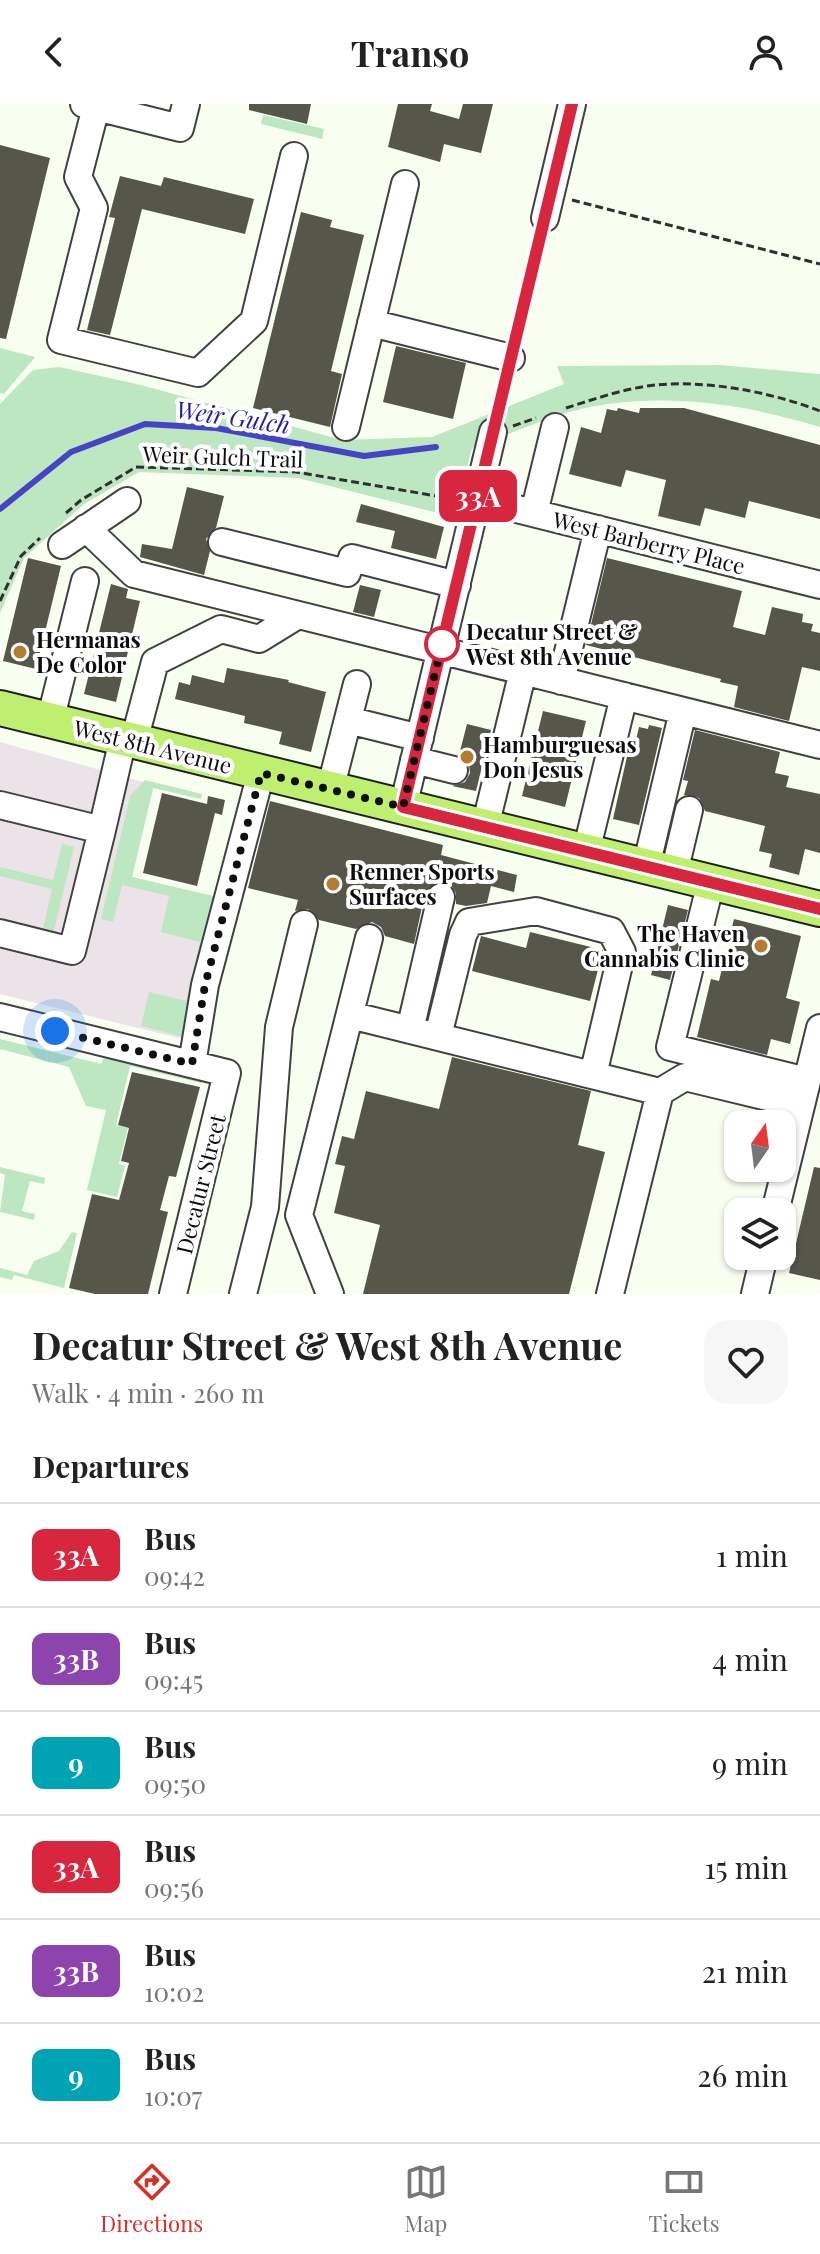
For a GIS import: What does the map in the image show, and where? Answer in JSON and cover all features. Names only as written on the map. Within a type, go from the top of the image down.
[{"type":"main road","name":"West 8th Avenue","points":[[0,708],[820,909]]},
{"type":"street","points":[[545,218],[572,104]]},
{"type":"street","points":[[183,116],[100,106],[78,177],[94,208],[61,340],[198,373],[254,321],[294,156]]},
{"type":"street","points":[[346,427],[405,184]]},
{"type":"street","points":[[371,323],[511,358]]},
{"type":"street","points":[[534,513],[551,418]]},
{"type":"street","points":[[403,807],[457,585],[465,499],[493,432]]},
{"type":"street","name":"West Barberry Place","points":[[465,499],[534,513],[820,585]]},
{"type":"street","points":[[52,541],[86,528],[127,501]]},
{"type":"street","points":[[86,528],[134,574],[820,745]]},
{"type":"street","points":[[561,681],[598,529]]},
{"type":"street","points":[[222,542],[347,573],[352,558],[457,585]]},
{"type":"street","points":[[50,721],[85,581]]},
{"type":"street","points":[[0,933],[72,951],[102,830],[155,662],[221,629],[259,639],[298,615]]},
{"type":"street","points":[[485,827],[523,671]]},
{"type":"street","points":[[330,790],[357,684]]},
{"type":"street","points":[[586,852],[624,696]]},
{"type":"street","points":[[660,870],[683,711]]},
{"type":"street","points":[[348,720],[417,749],[454,770]]},
{"type":"street","points":[[0,1017],[192,1064],[205,985],[261,773]]},
{"type":"street","points":[[0,805],[102,830]]},
{"type":"street","points":[[660,870],[689,810]]},
{"type":"street","points":[[711,882],[670,1047],[806,1109]]},
{"type":"street","points":[[410,1030],[441,897]]},
{"type":"street","points":[[438,1036],[469,922],[536,911],[611,931],[622,952],[593,1075]]},
{"type":"street","points":[[243,1294],[265,1207],[279,1027],[304,924]]},
{"type":"street","points":[[330,1294],[299,1215],[369,938]]},
{"type":"street","points":[[350,1015],[660,1092]]},
{"type":"street","points":[[779,1198],[806,1109],[820,1028]]},
{"type":"street","name":"Decatur Street","points":[[173,1294],[227,1073],[192,1064]]},
{"type":"street","points":[[610,1294],[660,1092],[685,1077],[806,1109]]},
{"type":"street","points":[[755,1294],[761,1270]]},
{"type":"path","points":[[569,198],[581,205],[820,264]]},
{"type":"path","points":[[493,432],[551,418],[615,393],[654,385],[686,384],[764,395],[820,411]]},
{"type":"path","name":"Weir Gulch Trail","points":[[61,518],[81,500],[136,467],[296,472],[465,499]]},
{"type":"path","points":[[0,601],[21,556],[52,541]]},
{"type":"shaded area","points":[[0,742],[154,785],[132,877],[217,897],[183,1039],[0,994]]},
{"type":"green space","points":[[263,115],[324,129],[322,139],[261,124]]},
{"type":"green space","points":[[0,348],[35,357],[4,394],[0,393]]},
{"type":"green space","points":[[720,365],[820,374],[820,427],[760,412],[699,402],[638,401],[577,410],[472,448],[457,504],[446,515],[298,478],[139,472],[84,504],[24,558],[0,613],[0,404],[33,370],[59,367],[137,384],[342,440],[432,437],[564,384],[557,366]]},
{"type":"green space","points":[[145,780],[202,794],[201,799],[153,788],[132,877],[217,897],[184,1037],[141,1026],[149,992],[186,1001],[200,942],[161,932],[169,896],[122,885],[113,922],[101,919],[130,796]]},
{"type":"green space","points":[[62,844],[74,847],[54,931],[43,928],[52,889],[0,876],[0,867],[53,880]]},
{"type":"green space","points":[[0,1039],[101,1064],[103,1059],[118,1055],[203,1075],[201,1083],[130,1066],[116,1125],[128,1128],[119,1164],[125,1166],[117,1197],[87,1190],[106,1110],[86,1106],[69,1067],[0,1049]]},
{"type":"green space","points":[[0,1167],[45,1178],[44,1184],[30,1181],[22,1211],[35,1214],[34,1220],[0,1212],[5,1175],[0,1173]]},
{"type":"green space","points":[[72,1232],[77,1233],[64,1288],[14,1275],[12,1280],[0,1277],[0,1268],[27,1275],[34,1261],[59,1251]]},
{"type":"building","points":[[249,104],[311,104],[307,124],[249,110]]},
{"type":"building","points":[[398,104],[432,104],[430,111],[459,119],[463,104],[493,104],[481,153],[444,144],[440,162],[388,147]]},
{"type":"building","points":[[0,145],[50,158],[6,339],[0,338]]},
{"type":"building","points":[[120,176],[161,186],[164,177],[254,199],[245,234],[142,209],[110,335],[87,330],[115,218],[109,217]]},
{"type":"building","points":[[301,212],[332,220],[330,227],[364,235],[331,371],[342,374],[330,427],[253,408]]},
{"type":"building","points":[[396,346],[466,363],[453,419],[383,402]]},
{"type":"building","points":[[618,408],[639,413],[640,408],[684,408],[820,445],[820,519],[749,501],[745,518],[705,508],[700,526],[658,516],[666,480],[626,470],[621,487],[569,474],[581,427],[601,433],[607,409],[617,411]]},
{"type":"building","points":[[187,487],[224,496],[216,528],[206,539],[210,551],[204,575],[140,557],[142,544],[172,549]]},
{"type":"building","points":[[361,504],[444,527],[436,559],[391,548],[395,531],[356,522]]},
{"type":"building","points":[[28,558],[61,566],[36,669],[3,661]]},
{"type":"building","points":[[607,558],[742,591],[733,627],[765,635],[772,607],[803,614],[802,622],[813,624],[811,631],[820,633],[820,671],[802,667],[789,721],[734,707],[738,686],[720,682],[721,679],[586,645]]},
{"type":"building","points":[[111,584],[128,589],[126,598],[140,601],[116,702],[84,694]]},
{"type":"building","points":[[360,585],[381,590],[374,617],[353,612]]},
{"type":"building","points":[[227,668],[289,680],[326,692],[311,752],[279,744],[282,732],[244,723],[245,716],[175,699],[179,682],[190,685],[192,675],[224,683]]},
{"type":"building","points":[[543,711],[586,721],[565,807],[522,796]]},
{"type":"building","points":[[467,724],[491,730],[476,791],[452,786],[465,782],[470,773],[469,765],[459,755]]},
{"type":"building","points":[[649,725],[662,728],[639,825],[613,819],[628,752],[633,753],[639,727],[648,729]]},
{"type":"building","points":[[695,730],[780,752],[775,773],[789,776],[786,787],[820,794],[820,853],[805,849],[799,875],[769,867],[772,854],[759,851],[765,826],[705,811],[699,798],[684,795],[688,781],[683,780]]},
{"type":"building","points":[[162,793],[207,804],[208,796],[225,800],[222,815],[215,813],[197,886],[143,873]]},
{"type":"building","points":[[270,801],[443,845],[441,855],[517,875],[514,892],[491,886],[487,903],[466,906],[456,904],[456,893],[451,885],[436,882],[425,893],[414,944],[385,936],[381,927],[372,922],[356,929],[319,920],[308,909],[295,911],[298,900],[248,888]]},
{"type":"building","points":[[668,905],[688,910],[670,980],[651,975]]},
{"type":"building","points":[[734,919],[801,936],[786,998],[800,1002],[790,1044],[771,1039],[767,1055],[697,1037],[711,979],[719,981]]},
{"type":"building","points":[[530,932],[603,950],[590,1001],[472,971],[481,936],[526,948]]},
{"type":"building","points":[[452,1057],[591,1091],[578,1145],[605,1152],[569,1294],[363,1294],[380,1225],[334,1213],[345,1166],[335,1164],[342,1136],[354,1139],[366,1091],[439,1109]]},
{"type":"building","points":[[132,1072],[200,1087],[176,1177],[169,1176],[160,1210],[168,1212],[148,1294],[95,1294],[69,1288],[92,1194],[119,1200],[129,1163],[121,1161],[129,1128],[118,1125]]},
{"type":"building","points":[[814,1167],[820,1168],[820,1280],[789,1273],[790,1270],[796,1270],[796,1243]]},
{"type":"waterway","name":"Weir Gulch","points":[[0,509],[71,452],[145,424],[216,428],[364,456],[436,447]]},
{"type":"bus line","name":"33A","points":[[572,104],[403,807],[820,909]]},
{"type":"place","name":"Decatur Street & West 8th Avenue","points":[[442,644]]},
{"type":"place","name":"Hermanas De Color","points":[[20,652]]},
{"type":"place","name":"Hamburguesas Don Jesus","points":[[467,757]]},
{"type":"place","name":"Renner Sports Surfaces","points":[[333,884]]},
{"type":"place","name":"The Haven Cannabis Clinic","points":[[761,946]]},
{"type":"route","points":[[55,1031],[192,1064],[205,985],[261,773],[403,807],[442,644]]}]
